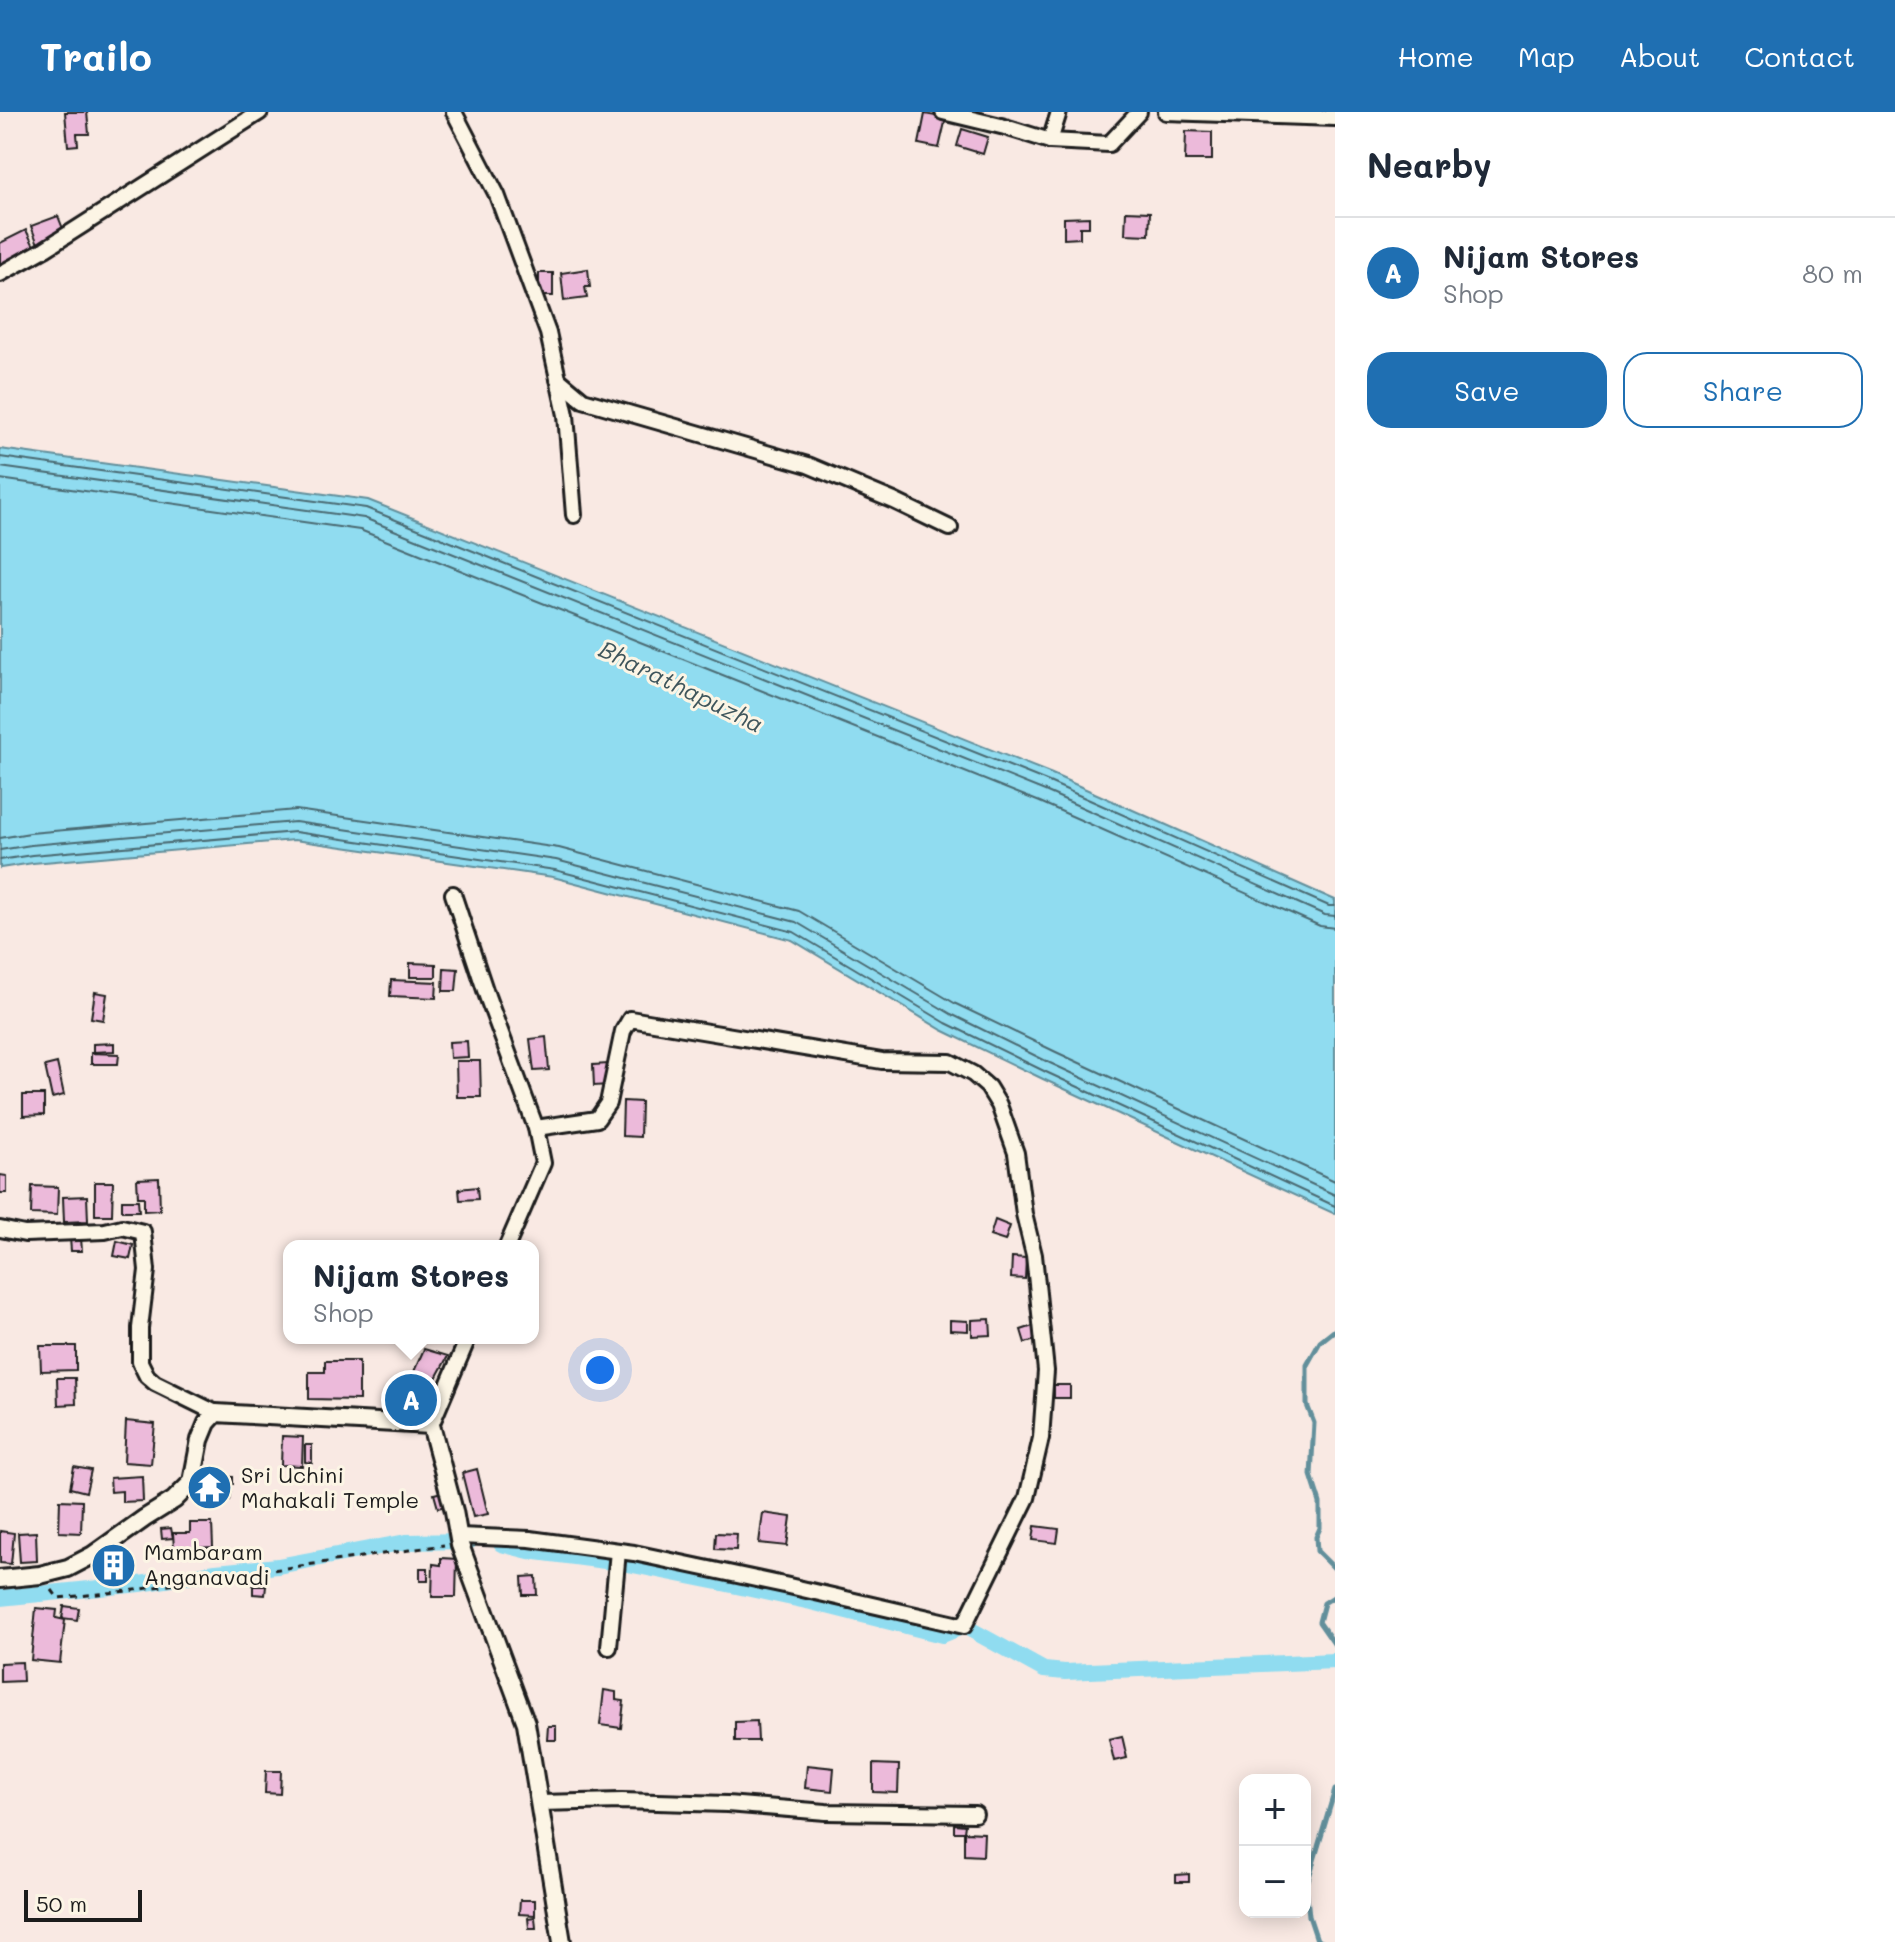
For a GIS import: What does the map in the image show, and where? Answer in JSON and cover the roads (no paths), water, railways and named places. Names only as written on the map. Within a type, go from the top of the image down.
[{"type":"street","points":[[0,274],[45,249],[260,112]]},
{"type":"street","points":[[454,112],[497,195],[548,333],[566,415],[574,515]]},
{"type":"street","points":[[943,112],[1050,141],[1109,144],[1139,112]]},
{"type":"street","points":[[1050,141],[1059,112]]},
{"type":"street","points":[[1166,112],[1335,118]]},
{"type":"street","points":[[558,379],[583,400],[808,465],[950,528]]},
{"type":"street","points":[[453,894],[536,1128],[543,1163],[510,1240]]},
{"type":"street","points":[[459,1541],[530,1539],[618,1551],[774,1582],[964,1626],[1027,1498],[1041,1438],[1046,1371],[1034,1255],[1024,1214],[1016,1153],[999,1105],[988,1087],[973,1074],[950,1062],[882,1061],[630,1019],[623,1031],[608,1103],[597,1119],[536,1128]]},
{"type":"street","points":[[0,1229],[25,1234],[105,1231],[122,1227],[143,1232],[147,1270],[140,1328],[140,1362],[147,1376],[155,1383],[216,1413],[431,1425]]},
{"type":"street","points":[[465,1344],[431,1425],[459,1541],[526,1723],[562,1942]]},
{"type":"street","points":[[0,1579],[40,1575],[68,1568],[93,1555],[174,1500],[192,1482],[200,1440],[207,1423],[216,1413]]},
{"type":"street","points":[[609,1647],[618,1551]]},
{"type":"street","points":[[539,1803],[622,1801],[727,1804],[826,1812],[975,1814]]},
{"type":"water","name":"Bharathapuzha","points":[[0,449],[368,500],[1052,774],[1335,900],[1335,1214],[942,1030],[792,940],[553,877],[294,840],[0,868]]},
{"type":"waterway","points":[[1335,1330],[1320,1342],[1307,1365],[1307,1405],[1314,1423],[1311,1475],[1320,1503],[1317,1551],[1335,1569]]},
{"type":"waterway","points":[[0,1598],[278,1566],[406,1542],[470,1541]]},
{"type":"waterway","points":[[501,1544],[718,1582],[942,1635],[964,1626],[1044,1670],[1065,1672],[1335,1661]]},
{"type":"waterway","points":[[1335,1596],[1324,1603],[1319,1622],[1335,1645]]},
{"type":"waterway","points":[[1322,1942],[1317,1940],[1309,1916],[1306,1887],[1335,1790]]},
{"type":"place","name":"Nijam Stores","points":[[411,1400]]},
{"type":"place","name":"Sri Uchini Mahakali Temple","points":[[210,1488]]},
{"type":"place","name":"Mambaram Anganavadi","points":[[113,1565]]}]
